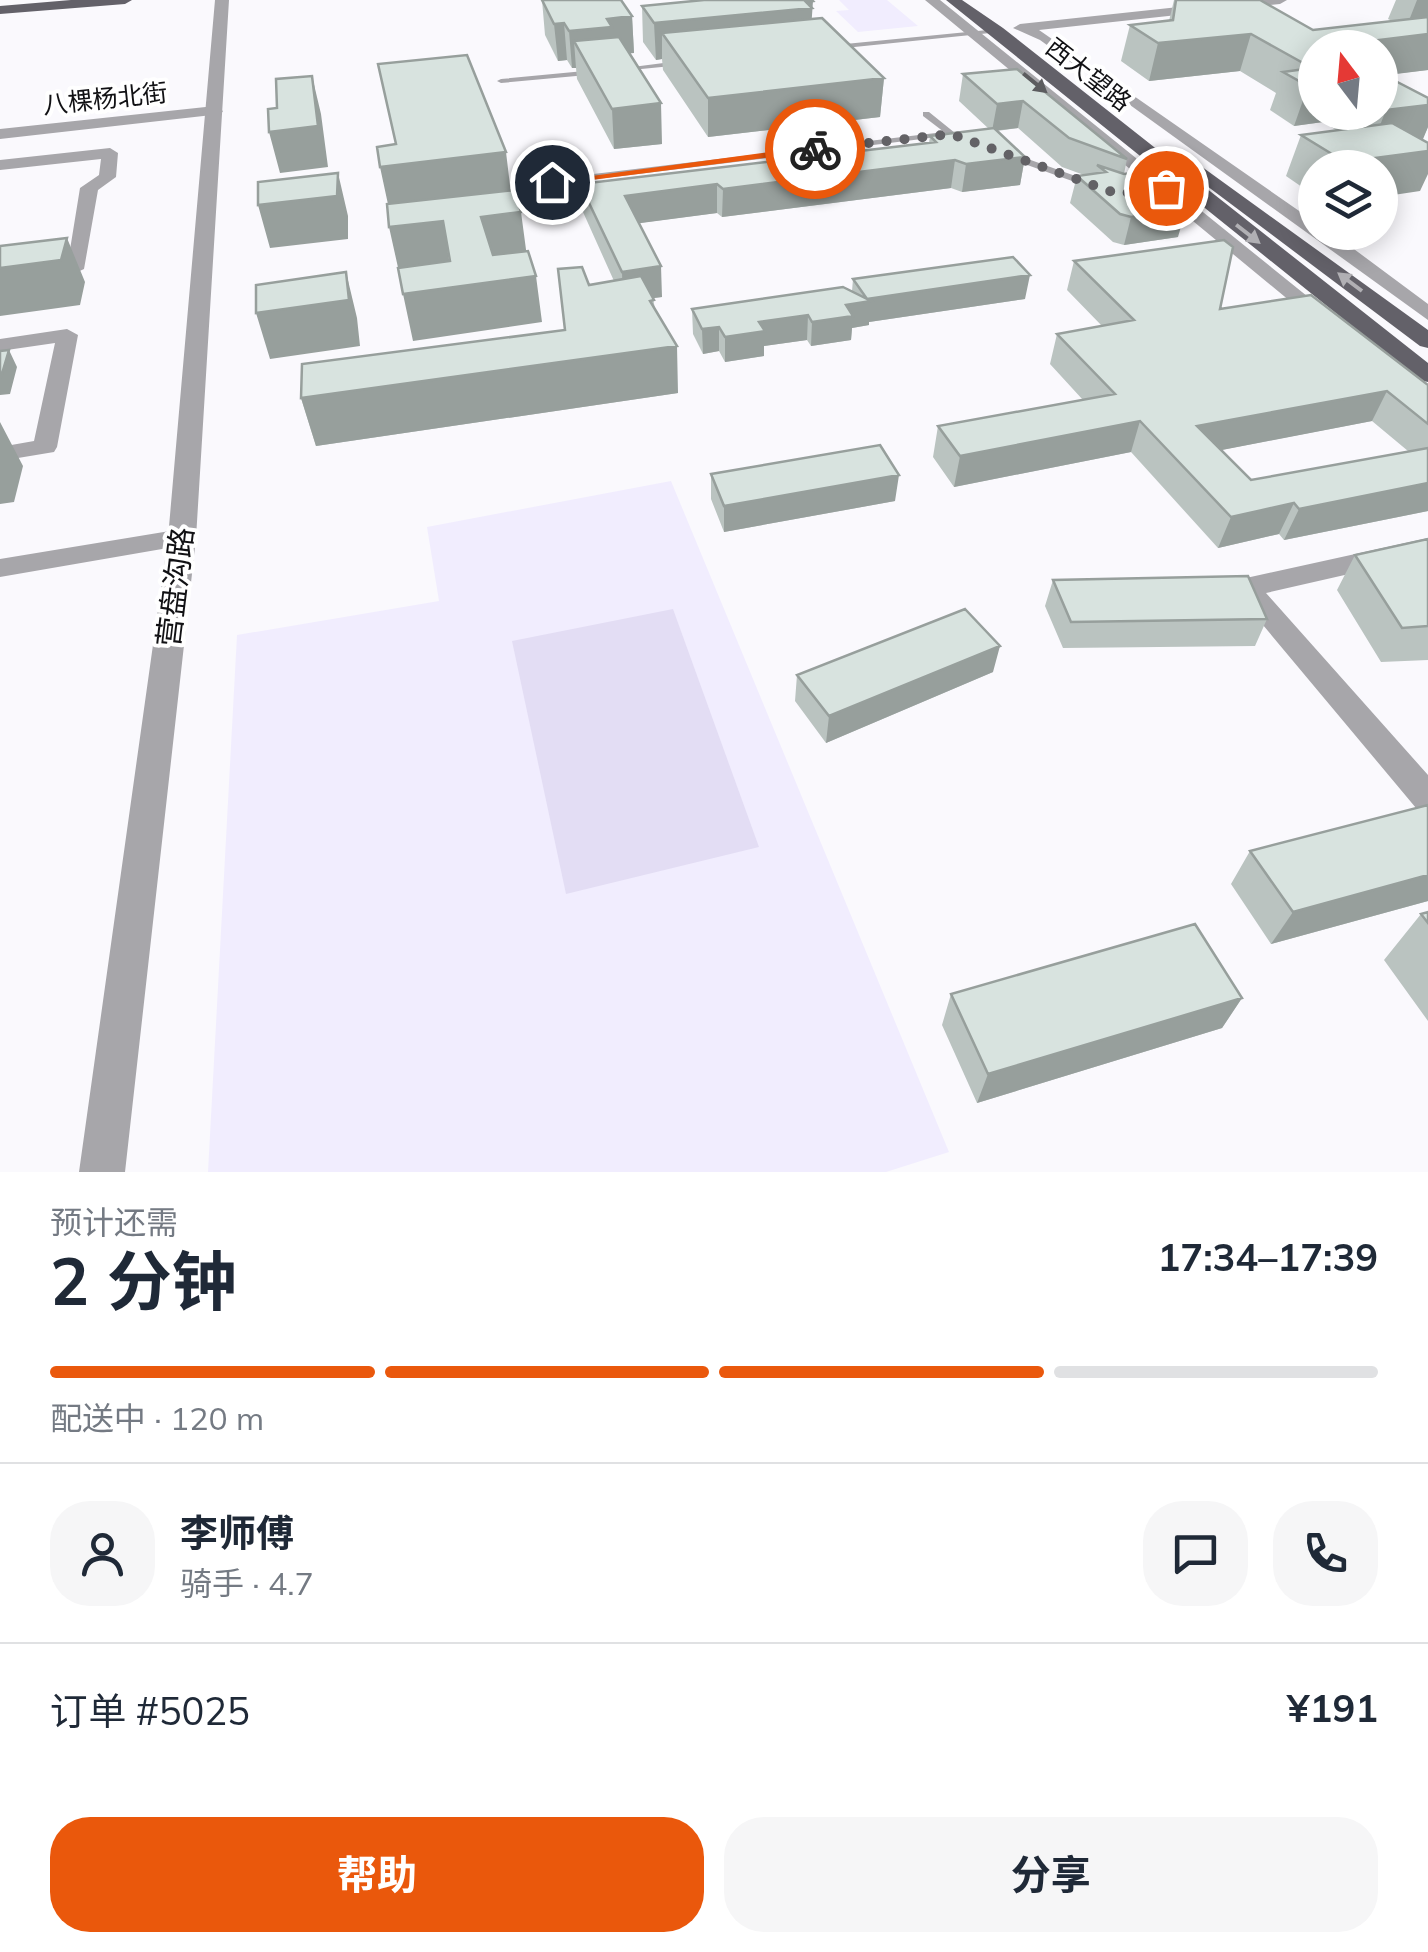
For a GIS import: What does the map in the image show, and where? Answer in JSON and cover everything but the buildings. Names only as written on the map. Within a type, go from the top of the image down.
[{"type":"main road","points":[[0,0],[8,0]]},
{"type":"main road","points":[[0,10],[125,0]]},
{"type":"main road","name":"西大望路","points":[[953,0],[998,31],[1377,335],[1421,383]]},
{"type":"main road","name":"西大望路","points":[[981,0],[1092,90],[1424,328]]},
{"type":"main road","points":[[1158,189],[1216,209]]},
{"type":"street","name":"营盘沟路","points":[[102,1172],[182,538],[222,0]]},
{"type":"street","points":[[932,0],[1158,189],[1421,383]]},
{"type":"street","points":[[1020,28],[1280,0]]},
{"type":"street","points":[[1020,28],[1045,37],[1298,217]]},
{"type":"street","name":"八棵杨北街","points":[[0,134],[215,111]]},
{"type":"street","points":[[0,164],[110,154],[107,177],[89,188],[76,264],[54,277],[0,283]]},
{"type":"street","points":[[1338,250],[1424,328]]},
{"type":"street","points":[[1377,335],[1424,328]]},
{"type":"street","points":[[0,346],[67,335],[44,447],[0,454]]},
{"type":"street","points":[[0,568],[182,538]]},
{"type":"street","points":[[1428,548],[1246,588],[1428,798]]},
{"type":"lane","points":[[816,49],[998,31]]},
{"type":"lane","points":[[619,69],[698,61]]},
{"type":"lane","points":[[501,81],[599,71]]},
{"type":"lane","points":[[926,114],[951,134],[968,140]]},
{"type":"lane","points":[[617,192],[560,199],[552,182],[951,134]]},
{"type":"lane","points":[[1001,152],[1102,188]]},
{"type":"shaded area","points":[[839,0],[887,0],[918,26],[858,32],[836,11],[849,10]]},
{"type":"shaded area","points":[[671,481],[949,1152],[886,1172],[208,1172],[237,635],[439,601],[427,527]]},
{"type":"shaded area","points":[[673,609],[759,847],[566,894],[512,641]]},
{"type":"way so far","points":[[815,149],[951,134],[1118,194],[1166,188]]},
{"type":"route","points":[[552,182],[815,149]]}]
